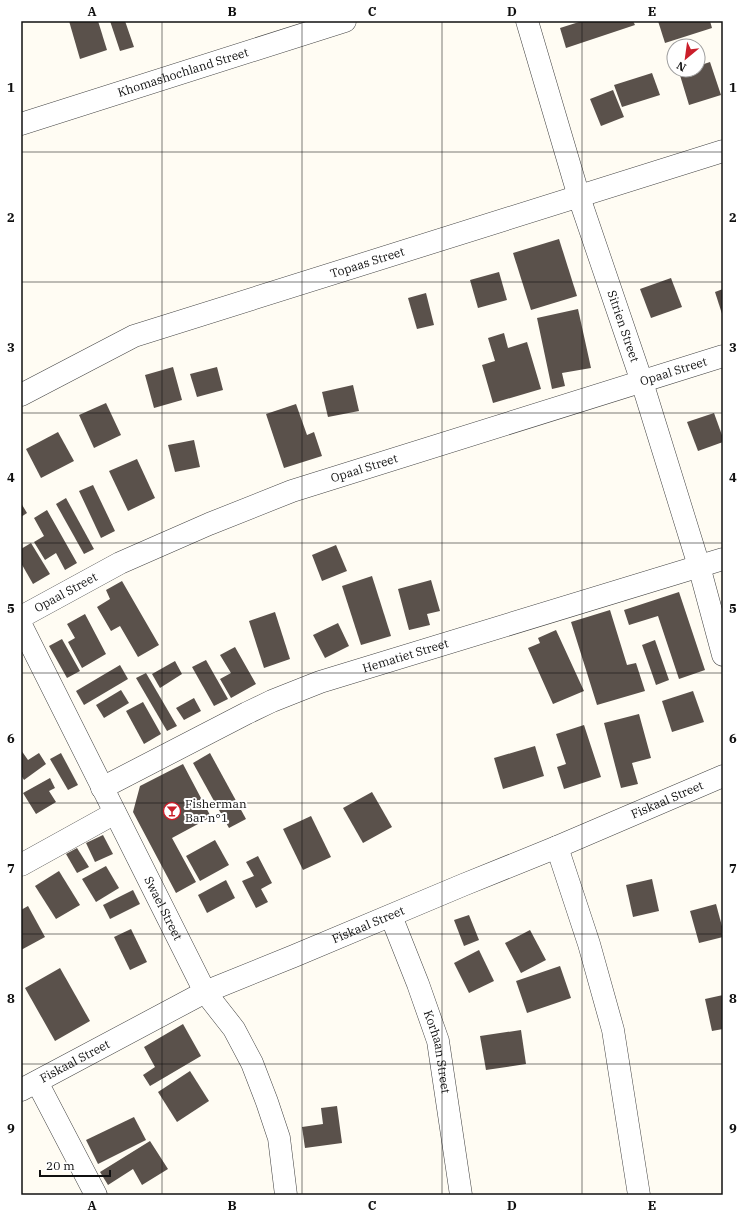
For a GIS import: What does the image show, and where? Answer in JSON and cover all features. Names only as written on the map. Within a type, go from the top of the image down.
[{"type":"street","name":"Khomashochland Street","points":[[21,124],[345,21]]},
{"type":"street","name":"Sitrien Street","points":[[527,21],[579,197],[642,382],[699,566],[723,655]]},
{"type":"street","name":"Topaas Street","points":[[21,395],[134,336],[723,151]]},
{"type":"street","name":"Opaal Street","points":[[21,617],[120,563],[209,524],[292,491],[723,356]]},
{"type":"street","name":"Hematiet Street","points":[[102,788],[247,713],[272,701],[320,682],[723,559]]},
{"type":"street","name":"Swael Street","points":[[21,625],[205,992],[234,1029],[252,1063],[268,1102],[279,1138],[286,1195]]},
{"type":"street","name":"Fiskaal Street","points":[[29,1086],[205,992],[557,847],[723,776]]},
{"type":"street","points":[[21,865],[115,813]]},
{"type":"street","points":[[557,847],[589,944],[613,1030],[639,1195]]},
{"type":"street","name":"Korhaan Street","points":[[391,916],[418,984],[438,1041],[461,1195]]},
{"type":"street","points":[[29,1086],[96,1195]]},
{"type":"building","points":[[69,21],[98,21],[107,50],[80,59]]},
{"type":"building","points":[[110,21],[125,21],[134,47],[120,51]]},
{"type":"building","points":[[578,21],[633,21],[635,25],[566,48],[560,28],[579,22]]},
{"type":"building","points":[[658,21],[710,21],[712,28],[681,38],[666,38],[665,43]]},
{"type":"building","points":[[710,62],[721,95],[689,105],[681,78],[706,78],[706,63]]},
{"type":"building","points":[[652,73],[660,95],[622,107],[614,85]]},
{"type":"building","points":[[613,90],[624,117],[601,126],[590,99]]},
{"type":"building","points":[[559,239],[577,296],[531,310],[513,253]]},
{"type":"building","points":[[499,272],[507,300],[478,308],[470,280]]},
{"type":"building","points":[[671,278],[682,307],[651,318],[640,289]]},
{"type":"building","points":[[723,289],[723,317],[715,292]]},
{"type":"building","points":[[426,293],[434,325],[417,329],[408,298]]},
{"type":"building","points":[[578,309],[591,368],[562,373],[565,386],[552,389],[537,318]]},
{"type":"building","points":[[504,333],[508,348],[527,342],[541,389],[493,403],[482,365],[495,361],[488,338]]},
{"type":"building","points":[[173,367],[182,400],[154,408],[145,375]]},
{"type":"building","points":[[217,367],[223,390],[197,397],[190,374]]},
{"type":"building","points":[[353,385],[359,411],[328,417],[322,392]]},
{"type":"building","points":[[106,403],[121,435],[94,448],[79,415]]},
{"type":"building","points":[[296,404],[307,435],[314,432],[322,456],[284,468],[266,414]]},
{"type":"building","points":[[714,413],[723,442],[698,451],[687,422]]},
{"type":"building","points":[[58,432],[74,461],[41,478],[26,449]]},
{"type":"building","points":[[194,440],[200,467],[175,472],[168,445]]},
{"type":"building","points":[[137,459],[155,498],[128,511],[109,471]]},
{"type":"building","points":[[93,485],[115,531],[101,538],[79,491]]},
{"type":"building","points":[[66,498],[94,549],[84,554],[56,504]]},
{"type":"building","points":[[21,503],[27,513],[21,517]]},
{"type":"building","points":[[47,510],[77,563],[65,570],[56,553],[45,560],[34,542],[44,536],[34,518]]},
{"type":"building","points":[[31,543],[50,574],[33,584],[21,563],[21,549]]},
{"type":"building","points":[[336,545],[347,571],[322,581],[312,555]]},
{"type":"building","points":[[372,576],[391,636],[361,645],[342,586]]},
{"type":"building","points":[[431,580],[440,611],[427,614],[430,625],[409,630],[398,589]]},
{"type":"building","points":[[122,581],[159,645],[138,657],[120,626],[111,631],[97,607],[110,599],[106,590]]},
{"type":"building","points":[[679,592],[705,670],[679,679],[658,616],[629,625],[624,610]]},
{"type":"building","points":[[610,610],[627,665],[636,663],[645,691],[597,705],[571,622]]},
{"type":"building","points":[[275,612],[290,659],[264,668],[249,621]]},
{"type":"building","points":[[85,614],[106,654],[82,668],[68,642],[75,638],[67,624]]},
{"type":"building","points":[[338,623],[349,646],[325,658],[313,635]]},
{"type":"building","points":[[556,630],[584,691],[553,704],[528,648],[540,643],[538,638]]},
{"type":"building","points":[[62,639],[80,671],[67,678],[49,646]]},
{"type":"building","points":[[655,640],[669,680],[656,685],[642,645]]},
{"type":"building","points":[[235,647],[256,684],[231,698],[220,679],[231,673],[220,655]]},
{"type":"building","points":[[206,660],[228,699],[214,706],[192,667]]},
{"type":"building","points":[[175,661],[182,674],[160,688],[152,674]]},
{"type":"building","points":[[120,665],[128,679],[84,705],[76,691]]},
{"type":"building","points":[[146,673],[177,726],[167,731],[136,678]]},
{"type":"building","points":[[121,690],[129,703],[104,718],[96,705]]},
{"type":"building","points":[[693,691],[704,722],[672,732],[662,701]]},
{"type":"building","points":[[194,698],[201,711],[184,720],[176,708]]},
{"type":"building","points":[[143,702],[161,734],[144,744],[126,711]]},
{"type":"building","points":[[639,714],[651,758],[632,763],[638,784],[621,788],[604,723]]},
{"type":"building","points":[[584,725],[601,777],[564,789],[557,767],[566,764],[556,734]]},
{"type":"building","points":[[535,746],[544,776],[503,789],[494,758]]},
{"type":"building","points":[[21,750],[28,760],[39,753],[46,764],[24,780],[21,775]]},
{"type":"building","points":[[61,753],[78,785],[68,790],[50,759]]},
{"type":"building","points":[[210,753],[246,819],[229,828],[193,763]]},
{"type":"building","points":[[183,764],[211,817],[172,838],[196,882],[176,893],[133,812],[140,786]]},
{"type":"building","points":[[50,778],[55,788],[49,791],[56,802],[36,814],[23,793]]},
{"type":"building","points":[[372,792],[392,827],[363,843],[343,808]]},
{"type":"building","points":[[311,816],[331,857],[303,870],[283,829]]},
{"type":"building","points":[[103,835],[113,854],[95,862],[86,843]]},
{"type":"building","points":[[215,840],[229,865],[200,881],[186,856]]},
{"type":"building","points":[[77,848],[89,867],[77,873],[66,854]]},
{"type":"building","points":[[258,856],[272,883],[261,889],[268,902],[256,908],[242,881],[254,876],[246,862]]},
{"type":"building","points":[[106,866],[119,888],[96,902],[82,879]]},
{"type":"building","points":[[59,871],[80,905],[56,919],[35,886]]},
{"type":"building","points":[[652,879],[659,911],[633,917],[626,885]]},
{"type":"building","points":[[226,880],[235,898],[207,913],[198,895]]},
{"type":"building","points":[[133,890],[140,904],[110,919],[103,905]]},
{"type":"building","points":[[716,904],[723,930],[723,937],[699,943],[690,911]]},
{"type":"building","points":[[28,906],[45,937],[21,950],[21,910]]},
{"type":"building","points":[[469,915],[479,940],[464,946],[454,920]]},
{"type":"building","points":[[131,929],[147,962],[130,970],[114,937]]},
{"type":"building","points":[[530,930],[546,960],[521,973],[505,943]]},
{"type":"building","points":[[479,950],[494,981],[469,993],[454,963]]},
{"type":"building","points":[[560,966],[571,998],[527,1013],[516,981]]},
{"type":"building","points":[[60,968],[90,1021],[55,1041],[25,988]]},
{"type":"building","points":[[723,995],[723,1029],[712,1031],[705,999]]},
{"type":"building","points":[[183,1024],[201,1056],[150,1086],[143,1075],[155,1067],[144,1047]]},
{"type":"building","points":[[521,1030],[526,1064],[486,1070],[480,1036]]},
{"type":"building","points":[[190,1071],[209,1101],[177,1122],[158,1092]]},
{"type":"building","points":[[337,1106],[342,1143],[305,1148],[302,1127],[323,1124],[321,1108]]},
{"type":"building","points":[[134,1117],[146,1140],[98,1164],[86,1140]]},
{"type":"building","points":[[150,1141],[168,1169],[142,1185],[133,1169],[108,1185],[100,1172]]},
{"type":"place","name":"Fisherman Bar n°1","points":[[172,811]]}]
